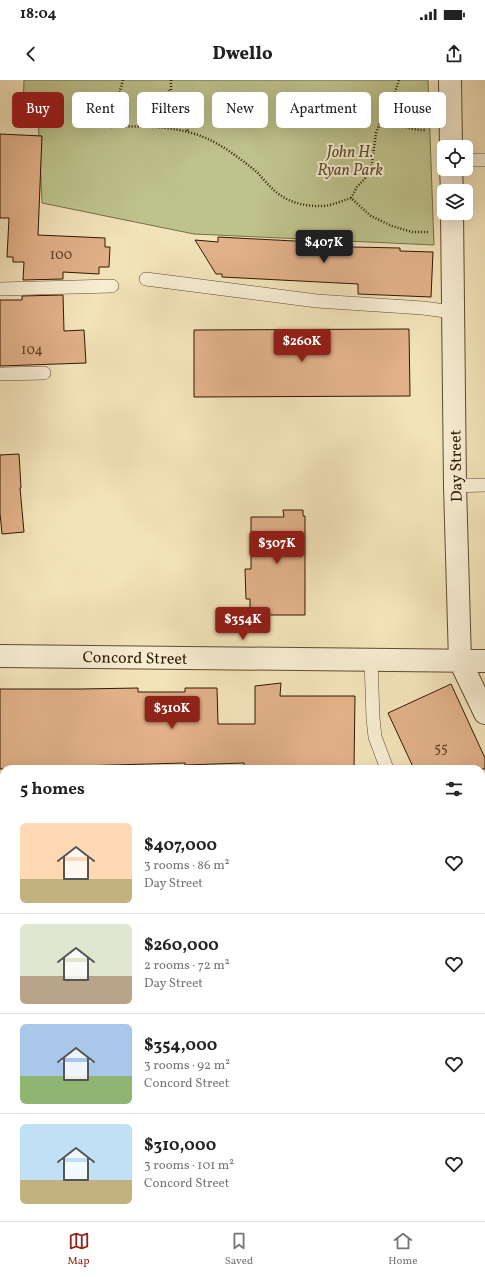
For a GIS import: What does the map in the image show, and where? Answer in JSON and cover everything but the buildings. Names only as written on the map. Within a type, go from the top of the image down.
[{"type":"street","points":[[450,80],[451,140]]},
{"type":"street","name":"Day Street","points":[[452,220],[455,486],[460,661],[485,713]]},
{"type":"street","name":"Concord Street","points":[[0,656],[485,661]]},
{"type":"lane","points":[[473,160],[485,160]]},
{"type":"lane","points":[[146,279],[317,301],[423,308],[454,312]]},
{"type":"lane","points":[[0,288],[112,286]]},
{"type":"lane","points":[[0,374],[44,373]]},
{"type":"lane","points":[[455,486],[485,485]]},
{"type":"lane","points":[[371,660],[375,737],[386,765]]},
{"type":"path","points":[[123,80],[114,111],[108,125],[110,127],[137,126]]},
{"type":"path","points":[[171,80],[170,100],[188,132]]},
{"type":"path","points":[[395,92],[399,80]]},
{"type":"path","points":[[168,92],[170,88]]},
{"type":"path","points":[[166,128],[188,132],[212,141],[234,155],[256,172],[277,193],[296,203],[320,206],[351,198],[357,187],[370,173],[376,133],[379,123]]},
{"type":"path","points":[[405,128],[426,130]]},
{"type":"path","points":[[351,198],[371,216],[392,226],[412,232],[428,232]]},
{"type":"green space","name":"John H. Ryan Park","points":[[24,80],[428,80],[428,92],[379,92],[379,128],[430,128],[434,245],[194,234],[42,203],[39,128],[64,128],[64,92],[24,92]]}]
